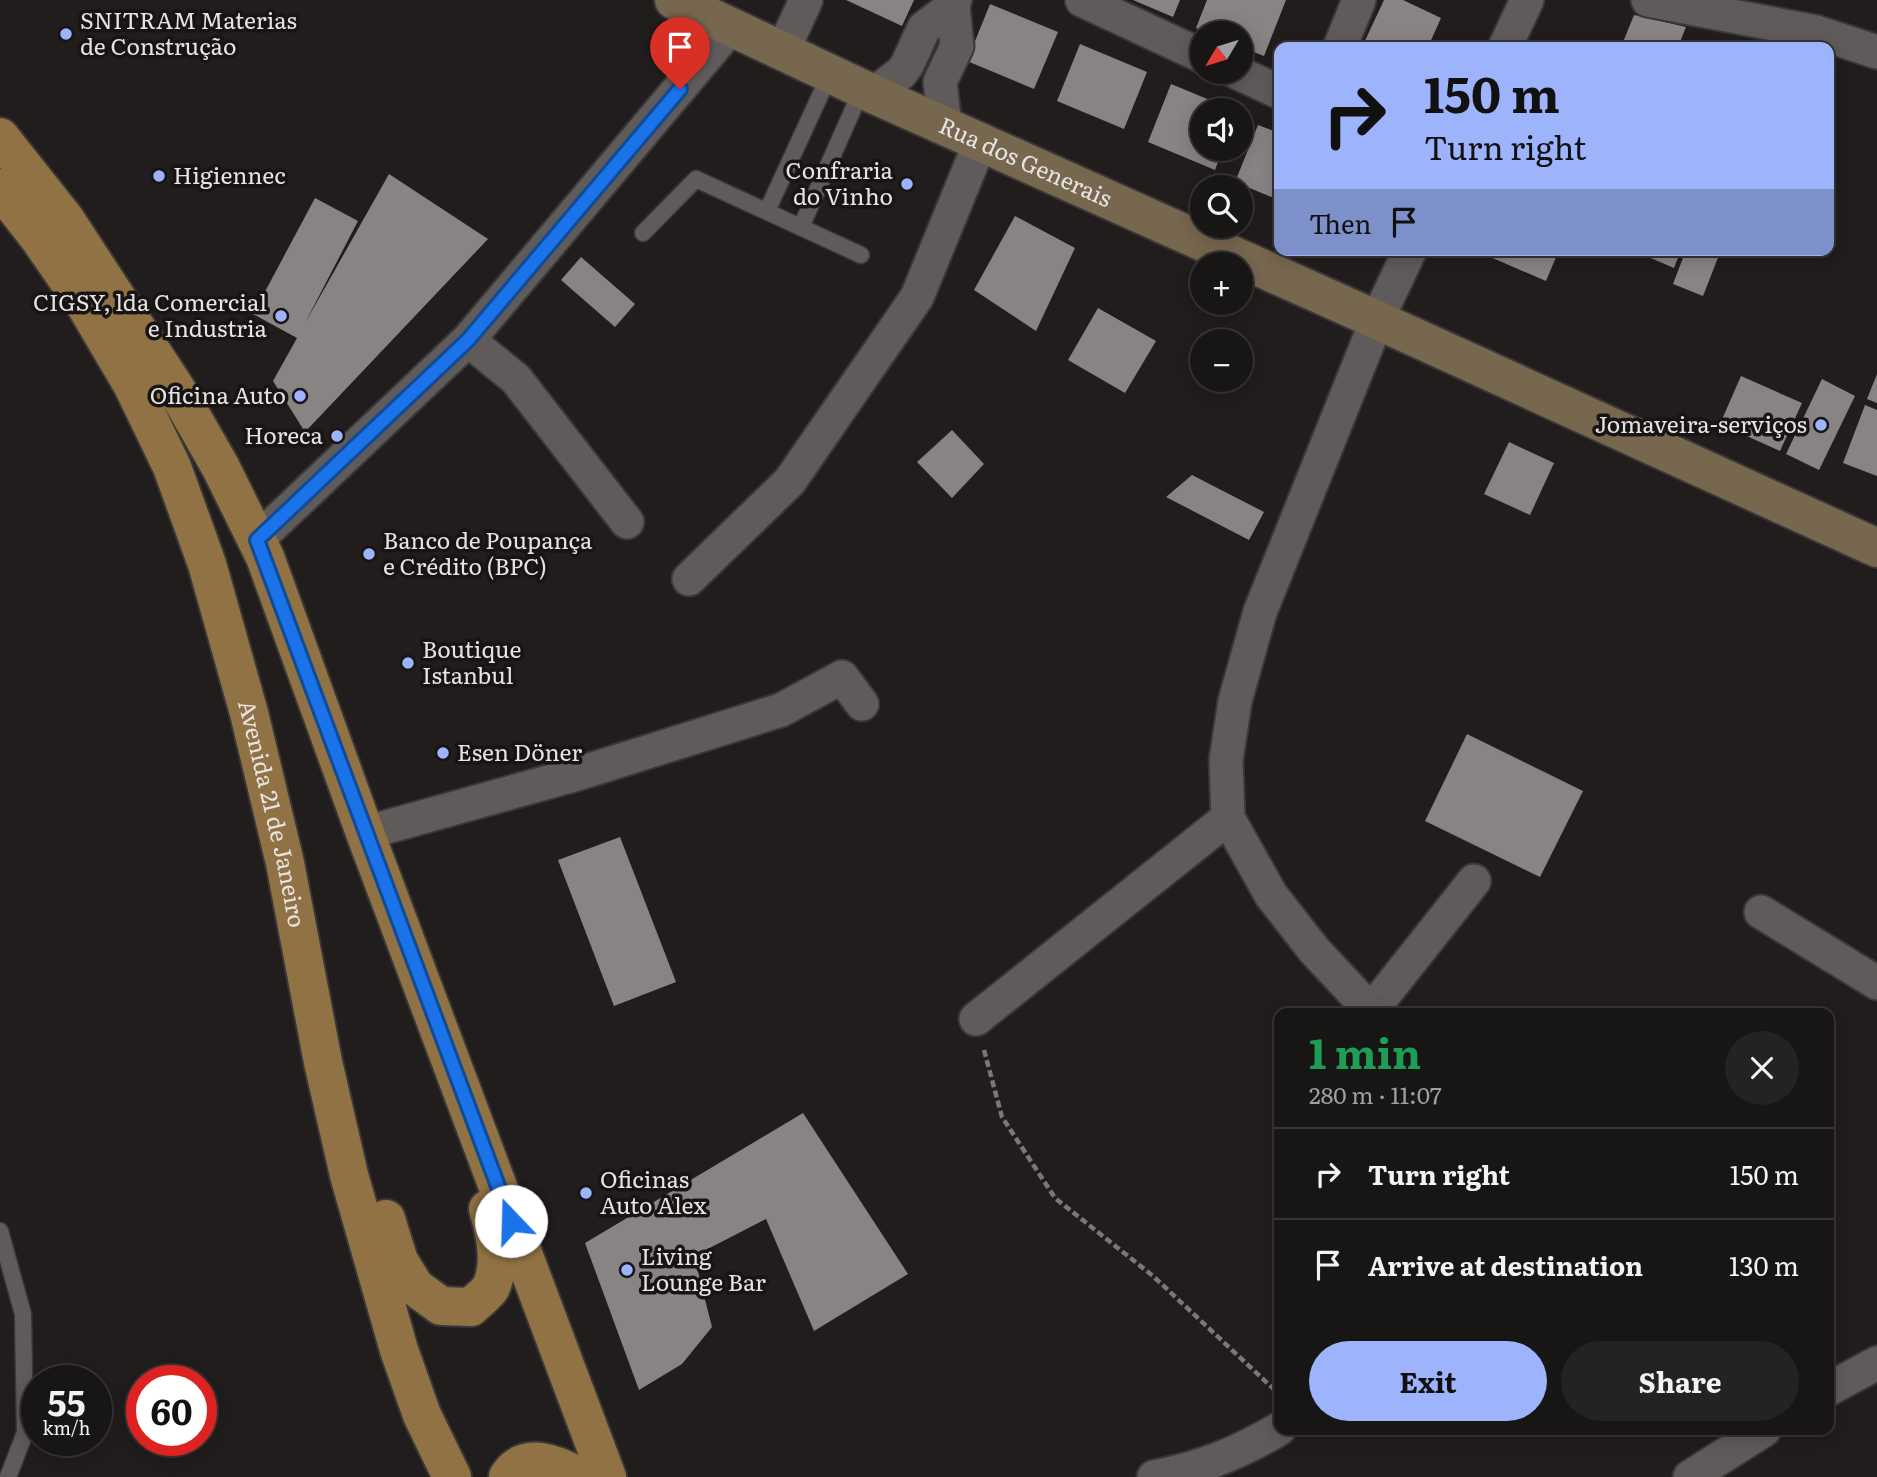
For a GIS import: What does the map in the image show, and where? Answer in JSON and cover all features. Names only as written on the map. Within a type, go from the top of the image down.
[{"type":"main road","points":[[0,136],[65,219],[176,389],[221,468],[257,540],[607,1477]]},
{"type":"main road","name":"Avenida 21 de Janeiro","points":[[0,188],[39,237],[86,306],[132,384],[172,467],[207,564],[249,713],[295,904],[323,1062],[349,1175],[400,1350],[422,1415],[452,1477]]},
{"type":"main road","points":[[295,904],[399,1261],[415,1287],[441,1306],[471,1307],[490,1288],[497,1260],[494,1230],[380,874]]},
{"type":"main road","points":[[508,1477],[509,1473],[525,1463],[544,1461],[561,1466],[579,1477]]},
{"type":"street","name":"Rua dos Generais","points":[[674,0],[855,86],[1877,548]]},
{"type":"street","points":[[783,50],[806,0]]},
{"type":"street","points":[[1082,0],[1190,50]]},
{"type":"street","points":[[1342,42],[1359,0]]},
{"type":"street","points":[[1507,42],[1527,0]]},
{"type":"street","points":[[1648,0],[1813,40]]},
{"type":"street","points":[[855,86],[907,65],[925,28],[954,3]]},
{"type":"street","points":[[945,125],[940,82],[957,46],[954,3]]},
{"type":"street","points":[[925,28],[936,25],[942,27],[958,40]]},
{"type":"street","points":[[257,540],[468,340],[732,26]]},
{"type":"street","points":[[1834,44],[1877,52]]},
{"type":"street","points":[[1253,80],[1274,90]]},
{"type":"street","points":[[689,579],[790,481],[917,297],[980,142]]},
{"type":"street","points":[[1368,1008],[1314,950],[1272,895],[1228,818],[1226,760],[1235,701],[1259,612],[1377,320],[1407,256]]},
{"type":"street","points":[[468,340],[516,379],[627,523]]},
{"type":"street","points":[[365,833],[577,774],[746,722],[780,710],[842,677],[862,704]]},
{"type":"street","points":[[976,1019],[1228,818]]},
{"type":"street","points":[[1375,1008],[1474,881]]},
{"type":"street","points":[[1761,912],[1877,983]]},
{"type":"street","points":[[1834,1386],[1877,1363]]},
{"type":"street","points":[[1154,1477],[1203,1466],[1248,1448],[1274,1432]]},
{"type":"street","points":[[1690,1477],[1756,1435]]},
{"type":"lane","points":[[767,211],[855,86]]},
{"type":"lane","points":[[801,228],[855,86]]},
{"type":"lane","points":[[643,233],[696,178],[861,255]]},
{"type":"lane","points":[[0,1231],[23,1314],[25,1433],[8,1477]]},
{"type":"path","points":[[976,1019],[1002,1117],[1055,1198],[1153,1276],[1274,1389]]},
{"type":"building","points":[[846,0],[914,0],[902,26]]},
{"type":"building","points":[[1133,0],[1180,0],[1173,17]]},
{"type":"building","points":[[1207,0],[1286,0],[1264,56],[1253,52],[1253,21],[1199,21]]},
{"type":"building","points":[[1384,0],[1403,0],[1441,18],[1430,42],[1364,42]]},
{"type":"building","points":[[990,4],[1058,32],[1034,89],[967,61]]},
{"type":"building","points":[[1634,15],[1686,27],[1680,42],[1623,42]]},
{"type":"building","points":[[1080,44],[1147,72],[1124,129],[1057,101]]},
{"type":"building","points":[[1171,84],[1205,98],[1190,98],[1190,160],[1148,142]]},
{"type":"building","points":[[1258,125],[1274,131],[1274,198],[1253,189],[1253,175],[1238,175],[1243,161],[1253,161],[1253,137]]},
{"type":"building","points":[[1193,161],[1218,161],[1215,170]]},
{"type":"building","points":[[389,174],[488,239],[305,432],[273,381],[297,338],[253,314],[315,198],[358,221],[305,323]]},
{"type":"building","points":[[1015,216],[1075,248],[1036,331],[974,290]]},
{"type":"building","points":[[1488,256],[1556,256],[1546,281]]},
{"type":"building","points":[[1646,256],[1679,256],[1674,268]]},
{"type":"building","points":[[1684,256],[1719,256],[1703,296],[1673,284]]},
{"type":"building","points":[[581,257],[635,304],[615,327],[561,280]]},
{"type":"building","points":[[1098,308],[1156,341],[1125,393],[1068,360]]},
{"type":"building","points":[[1877,374],[1877,403],[1867,399]]},
{"type":"building","points":[[1741,376],[1802,403],[1780,451],[1720,424]]},
{"type":"building","name":"Jomaveira-serviços","points":[[1822,379],[1855,396],[1819,470],[1786,454]]},
{"type":"building","points":[[1865,405],[1877,410],[1877,476],[1843,463]]},
{"type":"building","points":[[952,430],[984,464],[952,498],[917,462]]},
{"type":"building","points":[[1509,442],[1554,463],[1530,515],[1484,494]]},
{"type":"building","points":[[1192,475],[1264,512],[1249,540],[1166,497]]},
{"type":"building","points":[[1467,734],[1583,791],[1540,877],[1425,821]]},
{"type":"building","points":[[620,837],[676,982],[614,1006],[558,860]]},
{"type":"building","points":[[803,1113],[908,1274],[814,1331],[766,1219],[694,1256],[712,1327],[682,1364],[639,1390],[585,1243]]},
{"type":"place","name":"SNITRAM Materias de Construção","points":[[66,34]]},
{"type":"place","name":"Higiennec","points":[[159,176]]},
{"type":"place","name":"Confraria do Vinho","points":[[907,184]]},
{"type":"place","name":"CIGSY, lda Comercial e Industria","points":[[281,316]]},
{"type":"place","name":"Oficina Auto","points":[[300,396]]},
{"type":"place","name":"Jomaveira-serviços","points":[[1821,425]]},
{"type":"place","name":"Horeca","points":[[337,436]]},
{"type":"place","name":"Banco de Poupança e Crédito (BPC)","points":[[369,554]]},
{"type":"place","name":"Boutique Istanbul","points":[[408,663]]},
{"type":"place","name":"Esen Döner","points":[[443,753]]},
{"type":"place","name":"Oficinas Auto Alex","points":[[586,1193]]},
{"type":"place","name":"Living Lounge Bar","points":[[627,1270]]},
{"type":"route","points":[[511,1221],[257,540],[468,340],[680,89]]}]
